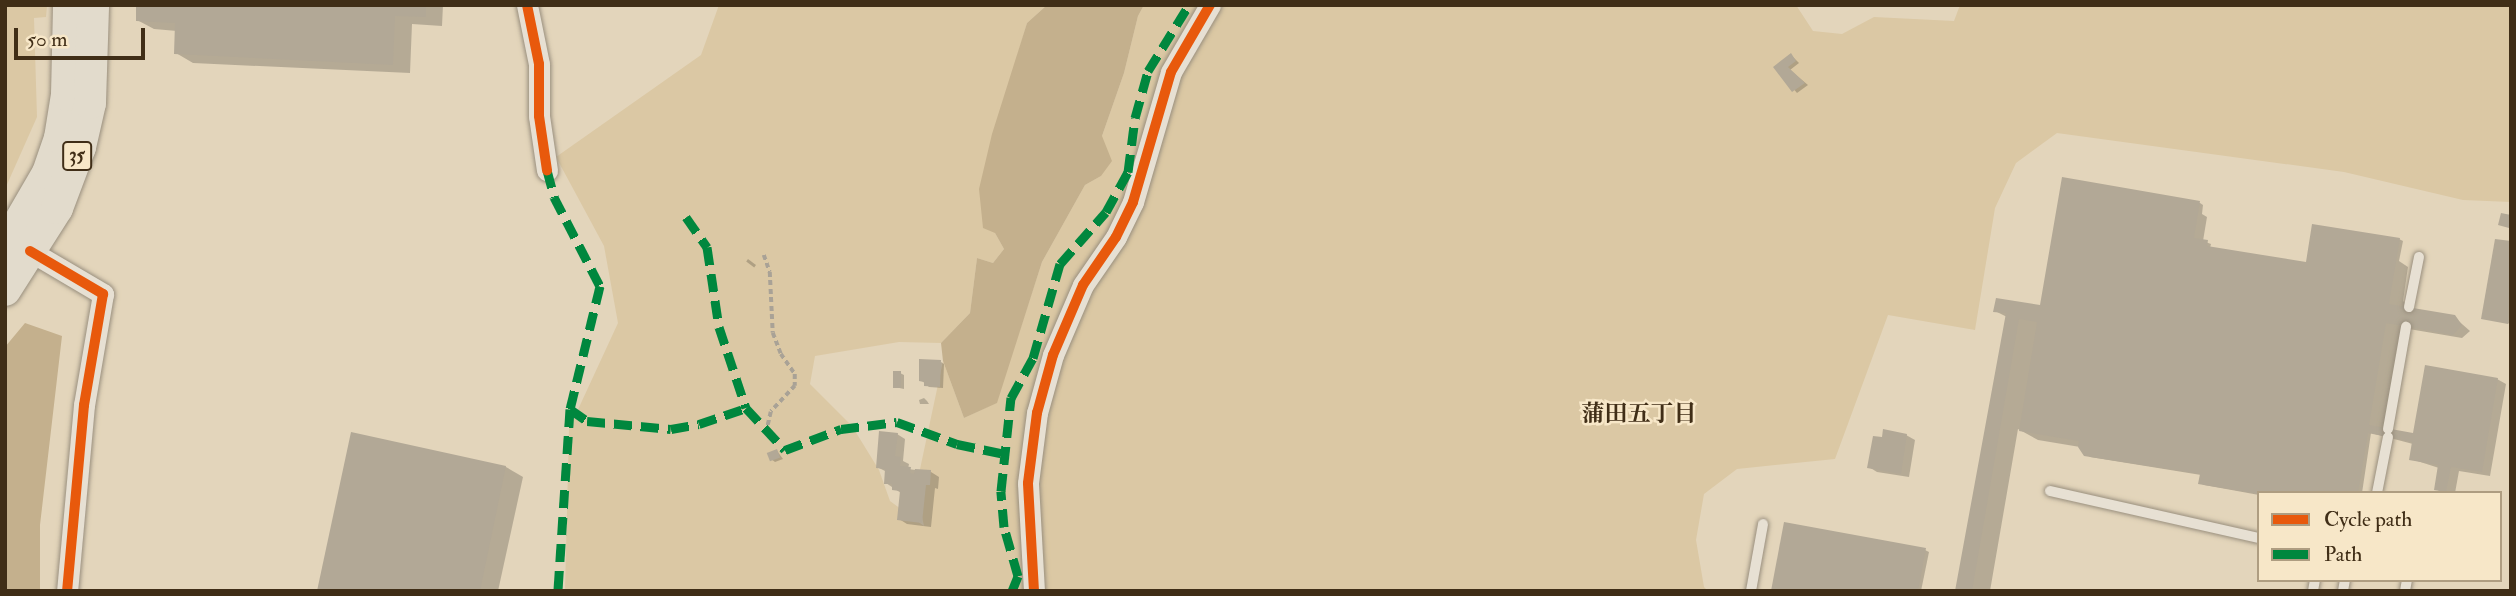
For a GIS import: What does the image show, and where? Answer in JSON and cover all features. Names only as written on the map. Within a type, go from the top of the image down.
[{"type":"main road","name":"35","points":[[5,290],[60,138],[67,95],[69,5]]},
{"type":"main road","name":"35","points":[[18,249],[57,208],[80,147],[90,103],[93,5]]},
{"type":"street","points":[[527,5],[539,64],[539,116],[547,170]]},
{"type":"street","points":[[1034,591],[1028,483],[1037,413],[1053,355],[1083,285],[1116,237],[1133,202],[1171,72],[1210,5]]},
{"type":"street","points":[[18,249],[103,294],[84,405],[67,591]]},
{"type":"lane","points":[[2409,307],[2419,257]]},
{"type":"lane","points":[[2377,491],[2406,327]]},
{"type":"lane","points":[[2050,492],[2257,538]]},
{"type":"lane","points":[[1751,591],[1763,524]]},
{"type":"path","points":[[764,255],[770,272],[774,333],[780,354],[796,374],[794,386],[771,412],[766,433]]},
{"type":"shaded area","points":[[5,5],[47,5],[46,17],[34,18],[37,117],[5,189]]},
{"type":"shaded area","points":[[719,5],[1047,5],[1027,23],[1007,91],[995,233],[1004,249],[993,263],[977,258],[970,313],[941,343],[899,342],[815,356],[810,384],[852,426],[879,470],[890,501],[924,526],[916,488],[943,361],[964,418],[996,403],[1042,262],[1085,185],[1101,176],[1102,136],[1124,73],[1138,16],[1144,5],[1796,5],[1813,31],[1842,34],[1874,17],[1954,21],[1960,5],[2511,5],[2511,202],[2463,200],[2344,172],[2057,133],[2016,163],[1995,208],[1975,330],[1888,315],[1835,459],[1737,469],[1704,494],[1696,540],[1704,587],[1708,591],[565,591],[569,429],[618,323],[604,246],[556,157],[701,55]]},
{"type":"shaded area","points":[[1047,5],[1144,5],[1138,16],[1124,73],[1102,136],[1112,161],[1101,176],[1085,185],[1042,262],[997,403],[964,418],[943,361],[941,343],[970,313],[977,258],[993,263],[1004,249],[995,233],[983,228],[979,189],[992,134],[1027,23]]},
{"type":"shaded area","points":[[25,323],[62,336],[40,525],[40,591],[5,591],[5,347]]},
{"type":"building","points":[[136,5],[426,5],[426,17],[395,16],[393,65],[174,54],[175,23],[136,21]]},
{"type":"building","points":[[1791,53],[1796,61],[1788,67],[1805,83],[1792,92],[1773,67]]},
{"type":"building","points":[[2062,177],[2200,201],[2194,238],[2208,240],[2207,246],[2306,262],[2312,224],[2400,238],[2389,304],[2455,315],[2462,325],[2453,335],[2386,323],[2369,425],[2413,433],[2425,365],[2498,378],[2482,472],[2451,467],[2446,491],[2434,490],[2438,465],[2409,460],[2412,442],[2368,433],[2358,491],[2257,491],[2257,494],[2198,484],[2200,474],[2084,456],[2078,447],[2079,441],[2019,431],[2037,322],[2019,319],[1972,591],[1955,591],[2006,313],[1993,312],[1996,298],[2040,305]]},
{"type":"building","points":[[2501,213],[2511,215],[2509,228],[2498,225]]},
{"type":"building","points":[[2495,239],[2511,241],[2508,324],[2481,319]]},
{"type":"building","points":[[919,359],[941,360],[940,387],[924,386],[924,382],[919,381]]},
{"type":"building","points":[[893,371],[901,371],[901,388],[893,388]]},
{"type":"building","points":[[1883,429],[1907,434],[1901,474],[1867,468],[1873,436],[1882,437]]},
{"type":"building","points":[[879,431],[898,433],[895,456],[901,457],[900,466],[911,467],[910,473],[914,474],[915,469],[931,470],[930,485],[926,485],[922,523],[897,520],[900,491],[892,490],[892,484],[884,484],[885,469],[876,468]]},
{"type":"building","points":[[351,432],[506,466],[480,591],[317,591]]},
{"type":"building","points":[[777,449],[780,457],[770,461],[767,453]]},
{"type":"building","points":[[1784,522],[1926,548],[1918,591],[1771,591]]},
{"type":"marked path","points":[[1012,591],[1018,576],[1004,527],[1001,491],[1011,398],[1033,358],[1060,264],[1106,212],[1128,172],[1135,118],[1148,71],[1189,5]]},
{"type":"marked path","points":[[547,170],[554,197],[600,286],[570,409],[558,591]]},
{"type":"marked path","points":[[686,217],[707,247],[719,327],[746,408],[785,450],[841,429],[897,422],[957,444],[1005,454]]},
{"type":"marked path","points":[[570,409],[587,421],[671,429],[699,424],[746,408]]},
{"type":"cycle path","points":[[527,5],[539,64],[539,116],[547,170]]},
{"type":"cycle path","points":[[1034,591],[1028,483],[1037,413],[1053,355],[1083,285],[1116,237],[1133,202],[1171,72],[1210,5]]},
{"type":"cycle path","points":[[30,251],[103,294],[84,405],[67,591]]},
{"type":"district","name":"蒲田五丁目","points":[[1639,414]]}]
